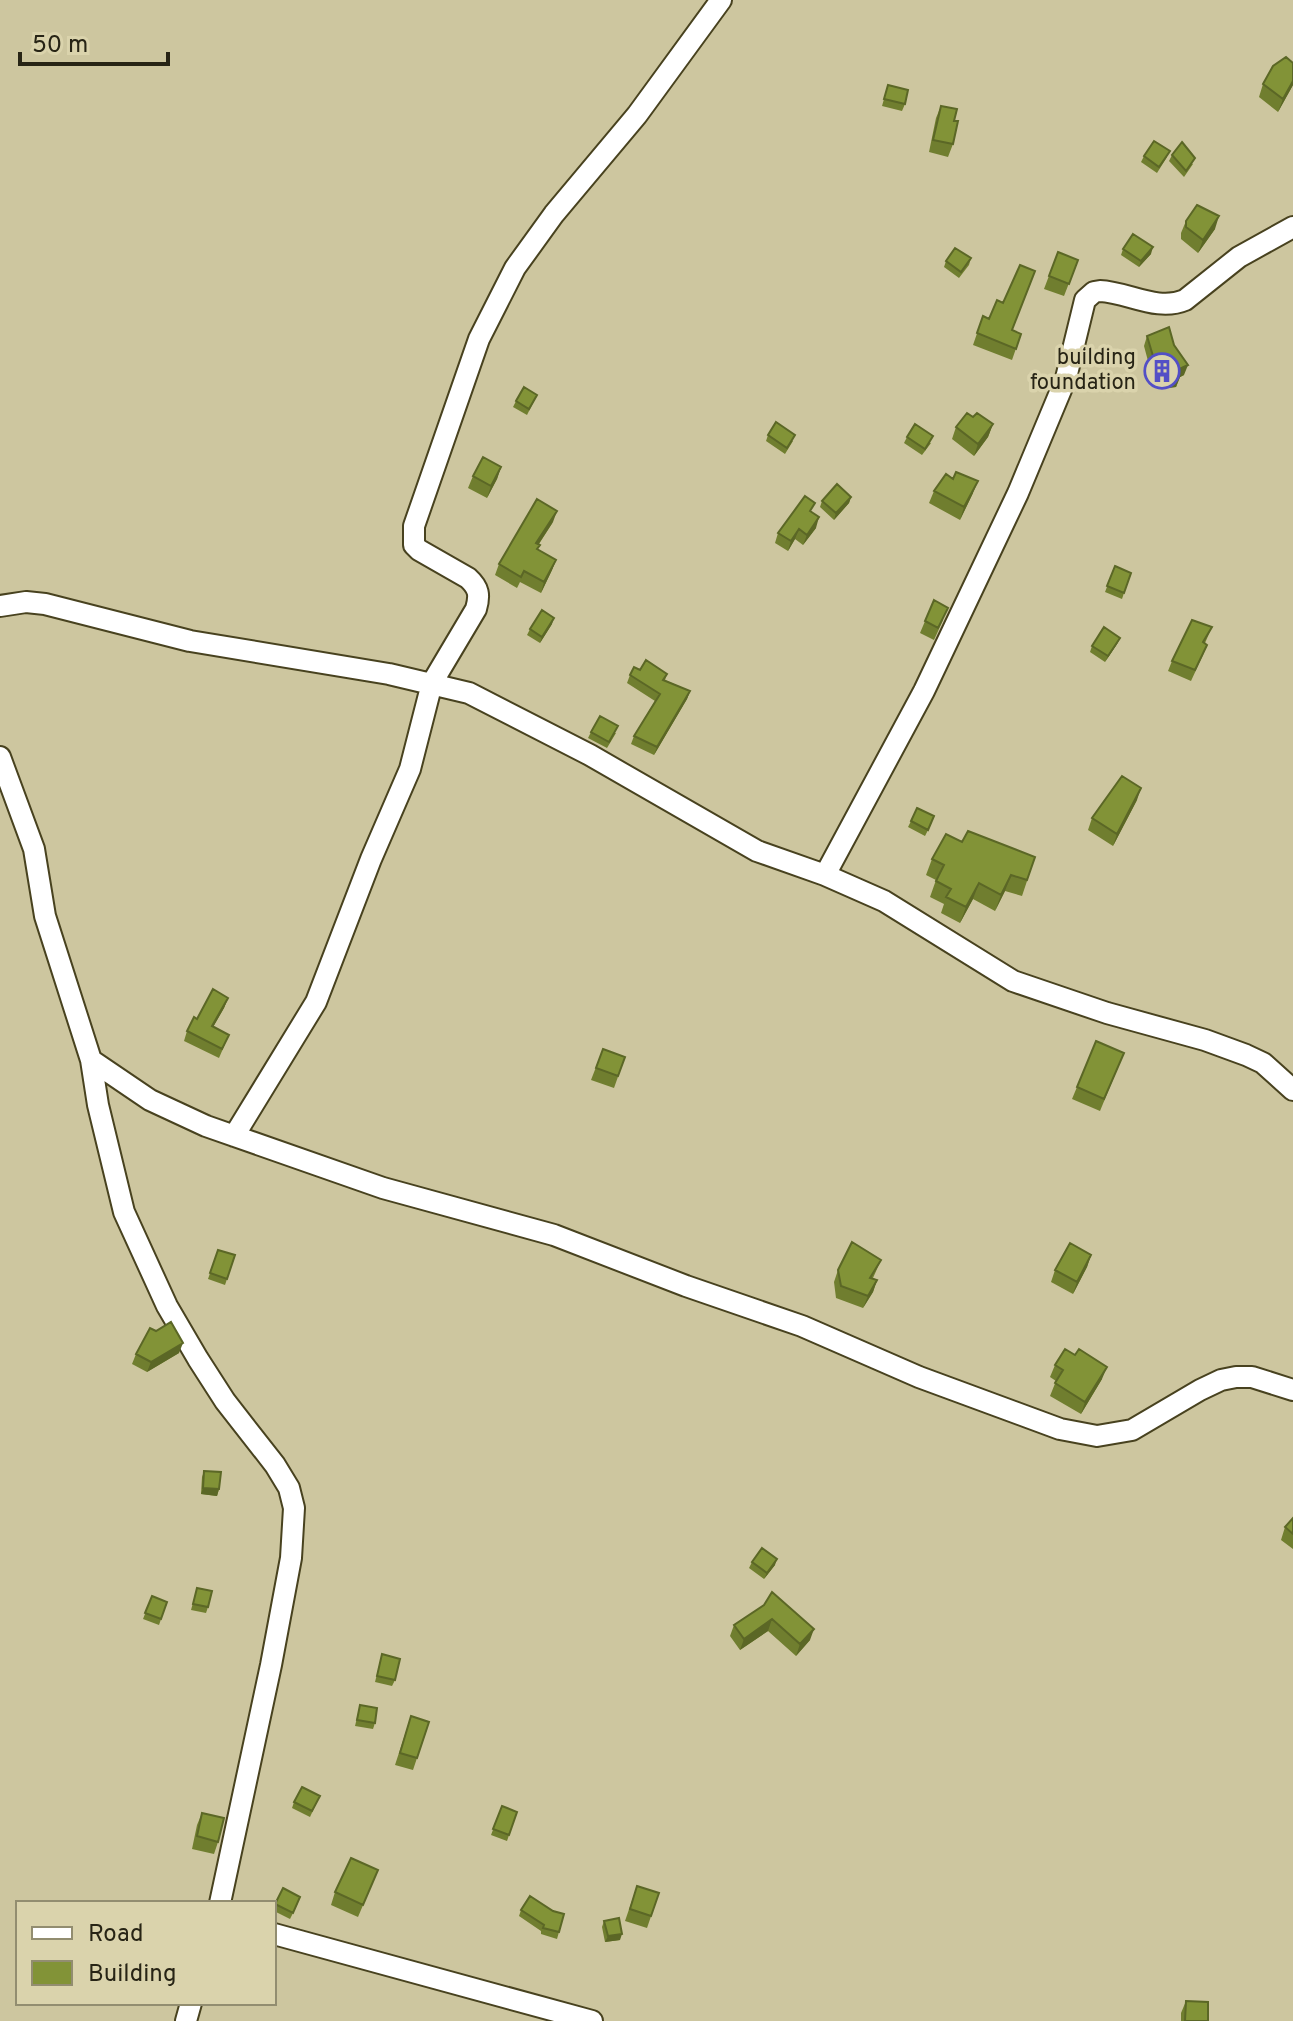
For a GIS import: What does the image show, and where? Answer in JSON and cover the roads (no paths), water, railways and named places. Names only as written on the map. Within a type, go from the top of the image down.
[{"type":"street","points":[[234,1136],[316,1002],[371,859],[410,769],[432,683],[471,621],[479,599],[478,590],[468,578],[414,545],[414,526],[479,339],[523,257],[554,214],[637,115],[721,0]]},
{"type":"street","points":[[825,875],[924,691],[1018,493],[1066,378],[1085,300],[1094,292],[1109,292],[1140,300],[1177,303],[1239,257],[1293,227]]},
{"type":"street","points":[[0,606],[26,602],[45,604],[190,641],[432,683],[469,693],[613,768],[757,851],[864,890],[903,911],[975,960],[1013,981],[1246,1055],[1263,1063],[1293,1090]]},
{"type":"street","points":[[0,757],[34,849],[45,916],[91,1060],[98,1105],[124,1212],[143,1256],[198,1359],[225,1401],[282,1476],[294,1508],[291,1558],[271,1665],[220,1901]]},
{"type":"street","points":[[91,1060],[150,1100],[234,1136],[383,1188],[554,1235],[686,1286],[802,1326],[972,1398],[1079,1433],[1097,1436],[1132,1430],[1221,1380],[1236,1377],[1268,1381],[1293,1390]]},
{"type":"street","points":[[276,1935],[592,2021]]},
{"type":"place","name":"building foundation","points":[[1162,371]]}]
